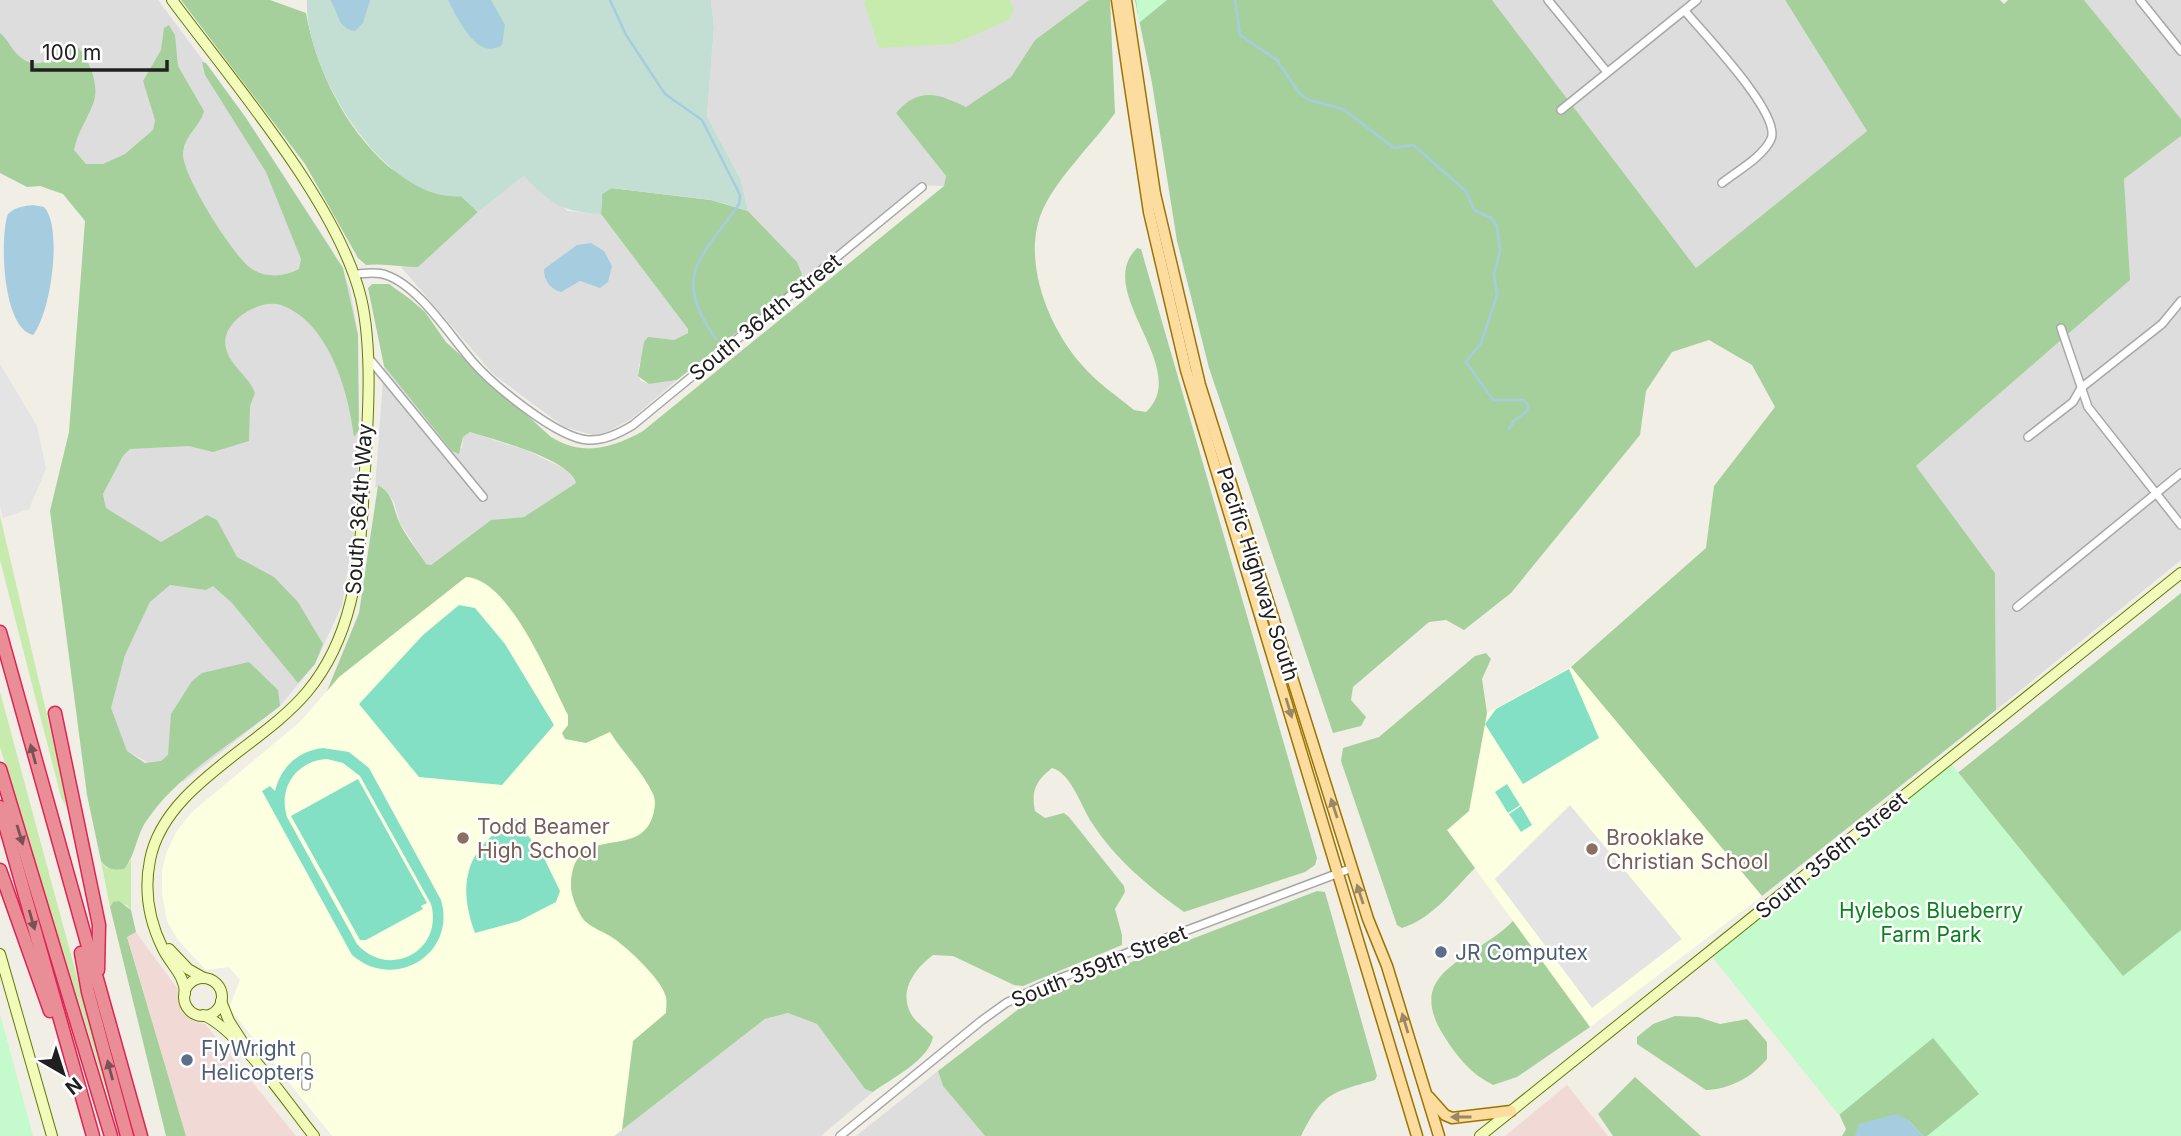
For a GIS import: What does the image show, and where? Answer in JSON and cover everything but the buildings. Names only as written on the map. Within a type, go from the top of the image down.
[{"type":"highway","points":[[0,632],[70,891],[141,1136]]},
{"type":"highway","points":[[55,713],[99,925],[98,985]]},
{"type":"highway","points":[[0,769],[111,1136]]},
{"type":"highway","points":[[0,807],[92,1131]]},
{"type":"highway","points":[[0,870],[92,1131]]},
{"type":"highway","points":[[70,891],[88,992],[127,1136]]},
{"type":"main road","name":"Pacific Highway South","points":[[1117,0],[1134,126],[1168,301],[1206,442],[1417,1136]]},
{"type":"main road","name":"Pacific Highway South","points":[[1126,0],[1155,194],[1200,385],[1439,1136]]},
{"type":"main road","points":[[1424,1088],[1445,1115],[1452,1118],[1511,1111]]},
{"type":"street","name":"South 364th Way","points":[[172,0],[297,171],[338,239],[354,274],[366,341],[360,550],[353,602],[330,661],[305,695],[278,723],[182,800],[159,831],[150,858],[147,887],[150,916],[163,951],[181,976],[185,994]]},
{"type":"street","points":[[1548,0],[1607,72]]},
{"type":"street","points":[[1561,110],[1697,0]]},
{"type":"street","points":[[2140,0],[2181,51]]},
{"type":"street","points":[[1685,11],[1761,103],[1771,123],[1772,136],[1768,145],[1722,183]]},
{"type":"street","name":"South 364th Street","points":[[354,274],[382,274],[396,280],[417,297],[485,374],[538,415],[575,437],[587,440],[603,439],[633,425],[922,187]]},
{"type":"street","points":[[2028,437],[2073,402],[2081,388],[2162,324],[2181,301]]},
{"type":"street","points":[[2062,328],[2081,388],[2094,416],[2181,525]]},
{"type":"street","points":[[366,356],[483,497]]},
{"type":"street","points":[[2017,607],[2181,473]]},
{"type":"street","name":"South 356th Street","points":[[1480,1136],[2181,573]]},
{"type":"street","name":"South 359th Street","points":[[840,1136],[1006,1003],[1050,982],[1352,869]]},
{"type":"street","name":"South 364th Way","points":[[156,932],[183,964],[204,978]]},
{"type":"street","points":[[0,954],[52,1136]]},
{"type":"street","points":[[257,1064],[229,1021],[219,987],[204,978],[191,982],[185,994],[189,1009],[222,1027],[257,1064],[314,1136]]},
{"type":"street","points":[[203,1015],[214,1012],[221,1001]]},
{"type":"street","points":[[306,1057],[306,1086]]},
{"type":"shaded area","points":[[0,0],[158,0],[246,118],[331,248],[350,288],[358,335],[358,472],[354,532],[342,605],[315,664],[280,706],[183,782],[127,751],[113,722],[110,709],[125,655],[150,602],[106,508],[103,494],[123,456],[225,348],[0,67]]},
{"type":"shaded area","points":[[307,0],[711,0],[714,28],[707,116],[741,180],[748,211],[711,200],[612,188],[602,194],[601,214],[587,213],[558,205],[524,176],[478,212],[461,196],[432,192],[404,178],[378,155],[354,126],[334,94],[319,60],[309,28]]},
{"type":"shaded area","points":[[711,0],[1089,0],[1035,40],[1011,77],[994,91],[966,107],[948,98],[896,113],[946,176],[945,186],[918,185],[797,285],[802,274],[797,262],[748,211],[741,180],[707,116],[714,28]]},
{"type":"shaded area","points":[[1492,0],[1785,0],[1867,131],[1696,268]]},
{"type":"shaded area","points":[[2084,0],[2181,0],[2181,119]]},
{"type":"shaded area","points":[[2181,136],[2181,560],[1996,710],[1995,573],[1916,466],[2129,280],[2124,179]]},
{"type":"shaded area","points":[[524,176],[568,211],[601,214],[688,329],[688,333],[674,340],[657,340],[645,350],[639,365],[638,376],[641,381],[649,384],[677,380],[631,419],[607,432],[593,435],[564,427],[493,374],[401,267],[418,266],[478,212]]},
{"type":"shaded area","points":[[0,364],[37,426],[46,469],[29,509],[3,518],[0,507]]},
{"type":"shaded area","points":[[384,366],[452,451],[462,448],[463,437],[469,432],[528,451],[567,470],[576,483],[524,517],[491,520],[431,565],[426,564],[400,523],[394,502],[384,488],[378,485],[375,489]]},
{"type":"shaded area","name":"Todd Beamer High School","points":[[516,537],[846,956],[614,1136],[332,1136],[229,1008],[240,980],[229,967],[206,970],[178,940],[167,921],[162,893],[162,870],[166,854],[176,832],[192,812],[300,722],[339,677]]},
{"type":"shaded area","name":"Brooklake Christian School","points":[[1571,667],[1762,896],[1590,1027],[1447,830],[1469,811],[1487,713]]},
{"type":"shaded area","points":[[1570,805],[1682,939],[1592,1008],[1495,879]]},
{"type":"shaded area","points":[[136,932],[177,988],[182,1013],[193,1021],[205,1024],[296,1136],[186,1136],[127,936]]},
{"type":"shaded area","points":[[788,1013],[817,1024],[865,1089],[873,1092],[821,1136],[614,1136],[765,1019]]},
{"type":"shaded area","points":[[938,1071],[943,1086],[985,1136],[856,1136]]},
{"type":"shaded area","points":[[1567,1085],[1608,1136],[1505,1136]]},
{"type":"green space","points":[[181,0],[270,0],[306,13],[325,76],[358,134],[388,166],[441,193],[461,196],[478,212],[418,267],[366,265],[358,258],[305,164]]},
{"type":"green space","points":[[1010,0],[1014,11],[1008,20],[954,44],[879,48],[864,2]]},
{"type":"green space","points":[[1089,0],[1110,0],[1115,113],[1068,171],[1044,207],[1037,226],[1035,247],[1041,290],[1058,331],[1082,365],[1134,410],[1146,412],[1157,394],[1158,374],[1126,286],[1126,266],[1137,248],[1141,249],[1317,858],[1315,865],[1305,872],[1184,912],[1122,861],[1092,823],[1065,776],[1052,768],[1036,786],[1035,811],[1045,818],[1064,813],[1069,817],[1124,886],[1125,892],[1115,909],[1122,945],[1023,986],[1014,985],[953,956],[933,955],[915,973],[907,995],[912,1015],[933,1037],[930,1046],[917,1061],[873,1092],[865,1089],[817,1024],[788,1013],[765,1019],[622,1130],[633,1041],[666,1013],[666,997],[658,982],[635,957],[613,938],[585,921],[576,905],[571,887],[574,866],[582,854],[594,847],[635,837],[646,829],[653,815],[655,802],[644,778],[610,732],[586,743],[565,739],[562,733],[568,725],[568,715],[527,634],[498,594],[482,582],[466,577],[339,677],[327,691],[359,613],[378,485],[390,497],[409,539],[426,564],[431,565],[491,520],[524,517],[576,483],[570,474],[546,458],[470,432],[463,437],[459,454],[452,451],[384,366],[368,288],[372,284],[389,284],[410,299],[425,312],[446,342],[551,437],[575,447],[586,448],[620,442],[643,431],[944,186],[946,176],[896,113],[904,105],[912,99],[929,95],[947,98],[966,107],[1011,77],[1035,40]]},
{"type":"green space","points":[[1135,0],[1492,0],[1696,268],[1867,131],[1785,0],[2000,0],[2004,4],[2008,0],[2084,0],[2181,119],[2181,136],[2124,179],[2130,280],[1916,466],[1995,573],[1996,710],[1762,896],[1571,667],[1706,548],[1714,486],[1775,407],[1752,365],[1709,340],[1672,352],[1646,391],[1640,435],[1511,593],[1464,630],[1446,620],[1429,622],[1353,687],[1351,700],[1366,717],[1361,726],[1333,733],[1209,368],[1177,241],[1152,83]]},
{"type":"green space","points":[[1136,0],[1167,0],[1139,23]]},
{"type":"green space","points":[[169,25],[175,35],[178,66],[204,111],[184,147],[185,165],[200,197],[233,249],[252,269],[263,274],[287,274],[299,269],[301,259],[266,172],[205,75],[202,62],[206,63],[246,118],[343,268],[358,335],[359,430],[354,437],[347,400],[334,361],[312,327],[298,314],[281,305],[262,305],[243,314],[225,339],[228,354],[255,393],[250,406],[249,441],[213,452],[189,446],[130,449],[123,456],[103,494],[106,508],[161,542],[207,515],[217,520],[237,557],[274,577],[298,602],[323,644],[315,664],[298,683],[232,603],[213,586],[206,590],[170,585],[150,602],[125,655],[111,708],[127,751],[145,763],[161,761],[168,755],[171,714],[192,681],[202,673],[249,662],[278,690],[280,706],[209,758],[175,787],[143,826],[124,869],[114,869],[108,868],[101,861],[87,795],[50,511],[69,432],[85,221],[63,194],[40,186],[27,187],[0,173],[0,33],[18,55],[31,63],[50,59],[66,45],[74,43],[79,49],[92,71],[95,96],[74,150],[86,164],[103,164],[125,154],[153,130],[155,120],[143,81],[161,50],[164,28]]},
{"type":"green space","points":[[611,188],[711,200],[748,211],[797,262],[802,274],[797,285],[677,380],[649,384],[638,376],[644,342],[648,337],[674,340],[688,333],[688,329],[601,214],[602,194]]},
{"type":"green space","points":[[0,516],[64,787],[66,807],[61,797],[0,560]]},
{"type":"green space","points":[[2181,593],[2181,1136],[1923,1136],[1908,1120],[1855,1136],[1842,1136],[1846,1129],[1829,1092],[1810,892]]},
{"type":"green space","points":[[459,605],[475,608],[505,644],[554,725],[502,785],[419,777],[359,704],[423,635]]},
{"type":"green space","points":[[1486,653],[1491,659],[1482,679],[1487,713],[1469,811],[1447,830],[1475,868],[1432,911],[1402,928],[1397,925],[1341,761],[1343,748],[1379,737],[1475,656]]},
{"type":"green space","points":[[1569,669],[1599,738],[1523,784],[1485,724],[1496,709]]},
{"type":"green space","points":[[0,692],[120,1136],[0,747]]},
{"type":"green space","points":[[323,748],[349,752],[369,768],[441,900],[443,919],[440,937],[431,951],[418,962],[403,968],[386,970],[369,965],[352,955],[262,791],[270,786],[275,791],[286,768],[298,757]],"holes":[[[327,759],[343,763],[360,776],[431,904],[433,921],[422,947],[398,960],[384,960],[370,955],[357,944],[287,817],[285,796],[298,771],[306,765]]]},
{"type":"green space","name":"Hylebos Blueberry Farm Park","points":[[1949,761],[2123,976],[2181,930],[2181,1136],[1927,1136],[1979,1094],[1933,1038],[1839,1115],[1709,953]]},
{"type":"green space","points":[[358,779],[427,903],[421,906],[423,909],[366,940],[360,940],[291,816]]},
{"type":"green space","points":[[1507,784],[1520,805],[1508,813],[1495,792]]},
{"type":"green space","points":[[1521,806],[1532,825],[1521,832],[1509,814]]},
{"type":"green space","points":[[516,819],[543,856],[560,891],[556,902],[519,921],[475,933],[466,897],[470,867],[476,853],[486,841]]},
{"type":"green space","points":[[131,860],[131,910],[127,905],[113,902],[110,907],[101,861],[106,868],[124,869]]},
{"type":"green space","points":[[1317,891],[1325,892],[1377,1076],[1375,1080],[1329,1097],[1316,1111],[1301,1136],[985,1136],[943,1086],[938,1071],[1020,1008],[1040,997]]},
{"type":"green space","points":[[119,901],[131,910],[136,932],[127,937],[186,1136],[166,1136],[110,907],[113,902]]},
{"type":"green space","points":[[1513,921],[1590,1027],[1517,1077],[1493,1085],[1471,1070],[1449,1044],[1433,1014],[1432,996],[1437,981],[1448,968]]},
{"type":"green space","points":[[0,1014],[33,1136],[0,1136]]},
{"type":"green space","points":[[1675,1016],[1698,1017],[1720,1024],[1747,1019],[1767,1042],[1767,1059],[1740,1081],[1706,1090],[1637,1044],[1637,1037],[1653,1024]]},
{"type":"green space","points":[[1635,1077],[1701,1136],[1613,1136],[1598,1114]]},
{"type":"water","points":[[330,0],[370,0],[363,23],[355,31],[349,30],[339,19]]},
{"type":"water","points":[[448,0],[491,0],[505,25],[502,45],[493,49],[476,43],[462,26]]},
{"type":"water","points":[[33,205],[44,207],[50,217],[54,250],[45,309],[33,335],[22,328],[14,316],[6,279],[4,240],[8,214],[17,208]]},
{"type":"water","points":[[591,243],[604,251],[612,266],[608,282],[600,288],[580,281],[561,292],[551,287],[546,281],[544,269],[577,245]]},
{"type":"water","points":[[1897,1114],[1908,1120],[1923,1136],[1855,1136],[1859,1124]]},
{"type":"waterway","points":[[610,0],[626,35],[665,94],[702,120],[740,195],[739,204],[703,254],[693,282],[702,317],[716,339]]},
{"type":"waterway","points":[[1235,0],[1240,35],[1277,60],[1300,94],[1309,100],[1343,109],[1394,148],[1413,145],[1466,191],[1474,210],[1491,218],[1497,226],[1500,251],[1494,274],[1497,295],[1481,343],[1466,362],[1493,400],[1524,400],[1528,406],[1527,411],[1514,421],[1509,429]]},
{"type":"place","name":"Todd Beamer High School","points":[[463,838]]},
{"type":"place","name":"Brooklake Christian School","points":[[1592,849]]},
{"type":"place","name":"JR Computex","points":[[1441,952]]},
{"type":"place","name":"FlyWright Helicopters","points":[[187,1060]]}]
